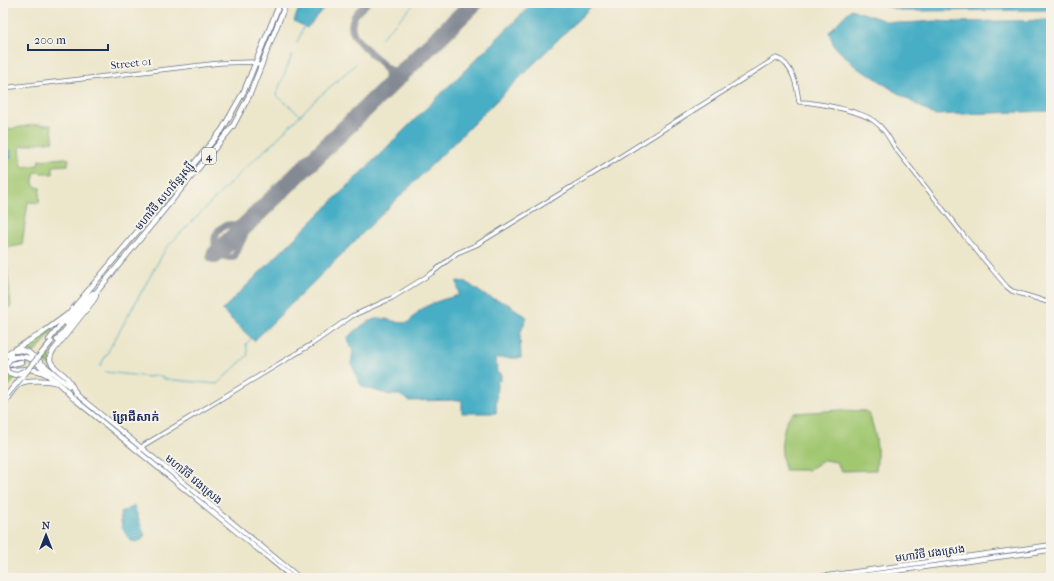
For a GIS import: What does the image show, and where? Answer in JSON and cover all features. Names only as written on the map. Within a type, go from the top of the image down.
[{"type":"highway","name":"មហាវិថី សហព័ន្ធរុស្ស៊ី","points":[[72,310],[222,130],[242,97],[280,3]]},
{"type":"highway","name":"មហាវិថី សហព័ន្ធរុស្ស៊ី","points":[[99,289],[227,134],[247,101],[286,3]]},
{"type":"highway","points":[[57,340],[99,289]]},
{"type":"highway","points":[[3,399],[24,371],[88,297],[99,289]]},
{"type":"highway","points":[[75,396],[66,377],[53,366],[50,361],[50,356],[93,301],[99,289]]},
{"type":"highway","points":[[5,395],[50,341],[72,310]]},
{"type":"highway","points":[[3,363],[10,352],[40,334],[72,310]]},
{"type":"highway","points":[[10,352],[21,350],[32,354],[64,380],[75,396]]},
{"type":"highway","points":[[7,357],[20,353],[32,354]]},
{"type":"highway","points":[[7,357],[7,372],[15,375],[24,371]]},
{"type":"highway","points":[[7,357],[28,357],[44,368],[49,376]]},
{"type":"highway","points":[[3,366],[21,362]]},
{"type":"highway","points":[[3,372],[27,368],[41,372],[49,376],[75,396]]},
{"type":"highway","points":[[3,404],[22,383],[47,380],[60,384]]},
{"type":"main road","name":"មហាវិថី វេងស្រេង","points":[[75,396],[300,578]]},
{"type":"main road","name":"មហាវិថី វេងស្រេង","points":[[140,449],[293,578]]},
{"type":"main road","name":"មហាវិថី វេងស្រេង","points":[[811,578],[1051,545]]},
{"type":"main road","name":"មហាវិថី វេងស្រេង","points":[[844,578],[1051,550]]},
{"type":"street","points":[[140,449],[316,342],[352,316],[392,298],[432,272],[457,253],[476,245],[776,58],[782,62],[792,74],[799,102],[817,103],[856,113],[873,120],[886,132],[895,148],[965,237],[1007,287],[1012,291],[1051,303]]},
{"type":"street","name":"Street 01","points":[[3,88],[220,62],[252,62],[262,66]]},
{"type":"green space","points":[[39,124],[51,125],[54,141],[20,147],[22,167],[38,165],[39,160],[65,158],[69,159],[68,165],[53,166],[53,174],[35,172],[33,184],[40,188],[39,203],[28,202],[22,245],[5,248],[11,307],[3,311],[3,130]]},
{"type":"green space","points":[[62,321],[34,353],[27,349],[21,348]]},
{"type":"green space","points":[[55,340],[58,342],[50,353],[52,368],[40,358]]},
{"type":"green space","points":[[21,371],[3,393],[4,375]]},
{"type":"green space","points":[[841,410],[866,411],[869,413],[876,441],[876,470],[842,471],[836,462],[825,460],[808,470],[785,470],[782,453],[782,439],[787,420],[790,416],[793,413]]},
{"type":"water","points":[[301,3],[329,3],[307,28],[294,21]]},
{"type":"water","points":[[533,3],[595,3],[254,341],[222,310]]},
{"type":"water","points":[[875,3],[1051,3],[1051,10],[903,11]]},
{"type":"water","points":[[851,9],[886,21],[904,23],[935,21],[1051,20],[1051,111],[934,115],[857,68],[834,46],[829,32]]},
{"type":"water","points":[[3,150],[11,150],[11,158],[3,160]]},
{"type":"water","points":[[457,281],[466,282],[486,296],[508,304],[527,317],[520,334],[521,358],[496,358],[497,373],[501,374],[501,380],[497,381],[496,413],[462,413],[462,400],[409,401],[400,395],[390,395],[363,387],[358,381],[351,363],[353,351],[347,338],[364,324],[375,319],[380,318],[406,323],[410,322],[419,311],[425,307],[438,301],[459,295]]},
{"type":"water","points":[[134,506],[145,536],[137,542],[131,541],[122,528],[120,513]]},
{"type":"waterway","points":[[381,38],[415,3]]},
{"type":"waterway","points":[[297,43],[304,26]]},
{"type":"waterway","points":[[292,55],[276,95],[299,114]]},
{"type":"waterway","points":[[251,339],[246,344],[248,355],[217,384],[164,379],[157,375],[150,377],[106,372],[100,366],[166,248],[313,102],[356,64]]},
{"type":"taxiway","points":[[367,3],[354,17],[352,26],[353,33],[364,47],[378,59],[387,72],[387,80],[384,91]]},
{"type":"taxiway","points":[[385,68],[394,71],[406,70]]},
{"type":"taxiway","points":[[251,220],[239,225],[223,226],[217,232],[215,237],[216,248],[223,256],[234,257],[253,218]]},
{"type":"runway","points":[[215,255],[474,3]]},
{"type":"tunnel","points":[[40,356],[57,340]]},
{"type":"tunnel","points":[[21,362],[33,359]]},
{"type":"district","name":"ព្រែជីសាក់","points":[[136,417]]}]
